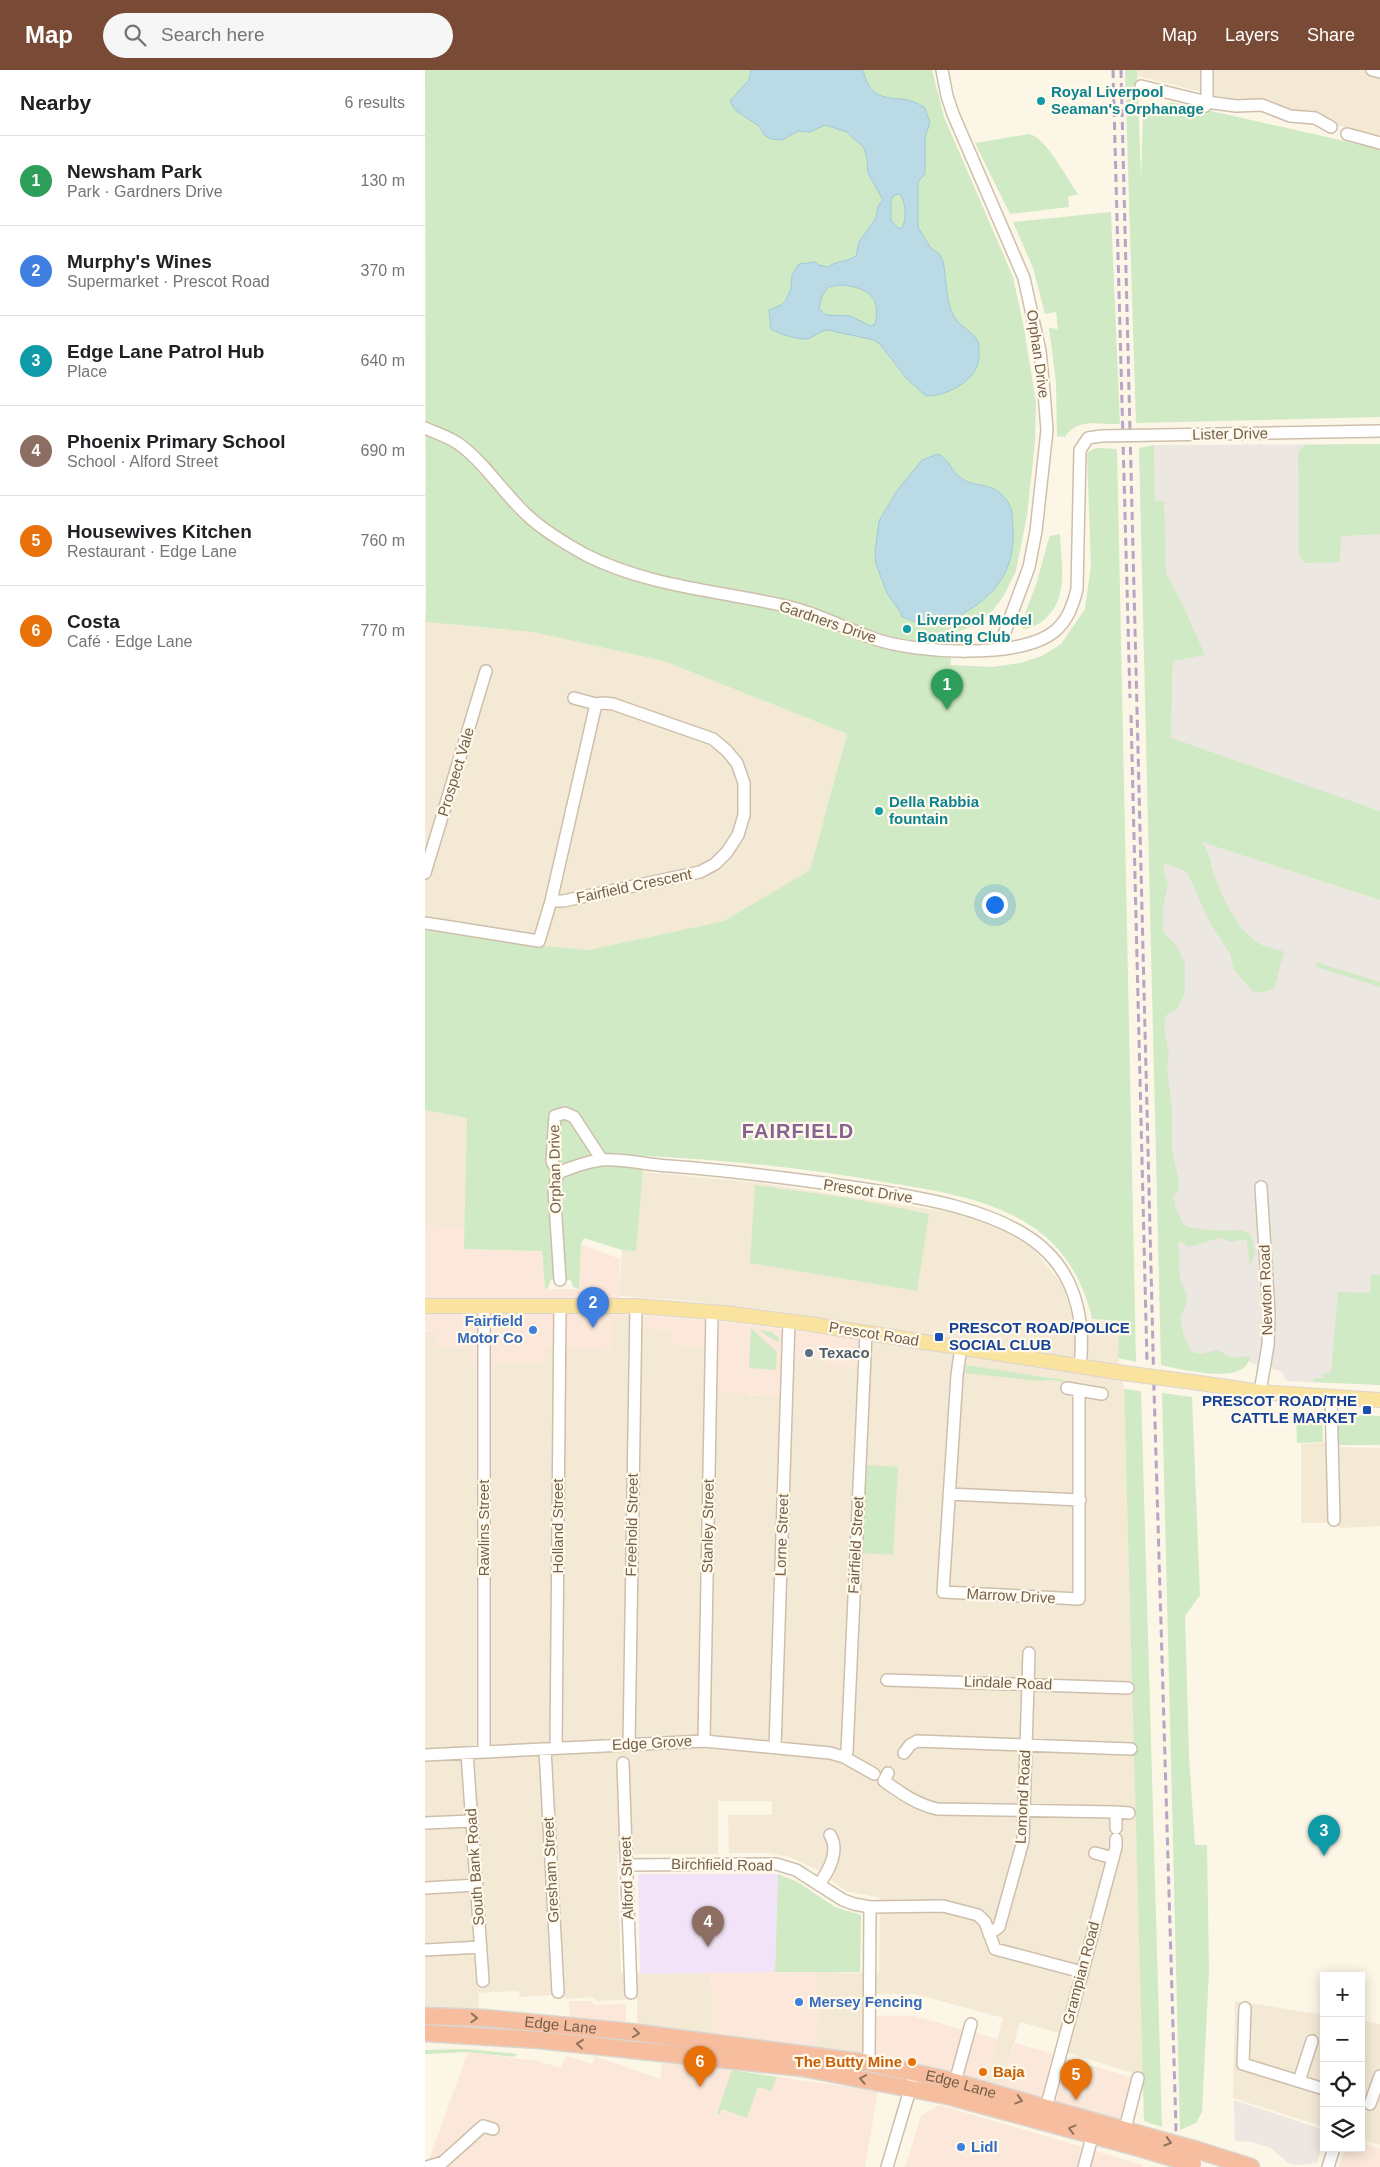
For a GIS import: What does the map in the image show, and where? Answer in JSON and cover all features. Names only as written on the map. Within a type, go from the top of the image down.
[{"type":"highway","name":"Edge Lane","points":[[425,2016],[484,2018],[631,2032],[869,2063],[916,2072],[1045,2108],[1133,2136],[1198,2160],[1251,2167]]},
{"type":"highway","name":"Edge Lane","points":[[425,2034],[539,2040],[803,2068],[948,2096],[1093,2134],[1133,2136]]},
{"type":"main road","name":"Prescot Road","points":[[425,1306],[635,1306],[712,1312],[1260,1392],[1380,1400]]},
{"type":"street","name":"Orphan Drive","points":[[942,70],[953,114],[1014,251],[1024,278],[1040,351],[1045,392],[1047,430],[1036,531],[1029,567],[999,648]]},
{"type":"street","points":[[1206,104],[1207,70]]},
{"type":"street","points":[[1372,70],[1380,72]]},
{"type":"street","points":[[1141,86],[1206,104],[1262,105],[1290,116],[1315,118],[1331,127]]},
{"type":"street","points":[[1347,134],[1380,143]]},
{"type":"street","name":"Gardners Drive","points":[[425,428],[457,443],[473,456],[527,515],[542,527],[564,542],[609,565],[657,581],[796,608],[875,639],[904,646],[957,652],[1024,646],[1054,632],[1067,618],[1077,589],[1079,465],[1080,450],[1083,444]]},
{"type":"street","name":"Lister Drive","points":[[1083,444],[1087,438],[1101,436],[1380,431]]},
{"type":"street","name":"Prospect Vale","points":[[425,873],[486,671]]},
{"type":"street","name":"Fairfield Crescent","points":[[551,901],[563,901],[700,872],[715,864],[727,852],[738,835],[744,815],[745,794],[737,763],[727,751],[713,740],[613,704],[596,704],[574,698]]},
{"type":"street","name":"Fairfield Crescent","points":[[425,923],[539,941],[551,901],[596,704]]},
{"type":"street","name":"Orphan Drive","points":[[560,1280],[554,1189],[558,1173],[552,1161],[555,1116],[565,1114],[574,1117],[602,1160]]},
{"type":"street","name":"Prescot Drive","points":[[558,1173],[577,1165],[602,1160],[726,1170],[943,1202],[978,1213],[1019,1232],[1047,1252],[1064,1272],[1080,1317],[1083,1343],[1080,1365]]},
{"type":"street","name":"Newton Road","points":[[1260,1392],[1268,1345],[1269,1313],[1261,1188]]},
{"type":"street","name":"Holland Street","points":[[551,1749],[560,1305]]},
{"type":"street","name":"Rawlins Street","points":[[484,1306],[484,1751]]},
{"type":"street","name":"Freehold Street","points":[[629,1745],[635,1306]]},
{"type":"street","name":"Stanley Street","points":[[704,1740],[712,1312]]},
{"type":"street","name":"Lorne Street","points":[[775,1748],[789,1322]]},
{"type":"street","name":"Fairfield Street","points":[[844,1757],[847,1752],[866,1333]]},
{"type":"street","name":"Marrow Drive","points":[[961,1347],[957,1375],[943,1592],[1079,1599],[1079,1390]]},
{"type":"street","points":[[1067,1388],[1102,1394]]},
{"type":"street","points":[[1331,1397],[1334,1520]]},
{"type":"street","points":[[949,1494],[1080,1500]]},
{"type":"street","name":"Lomond Road","points":[[989,1934],[999,1927],[1023,1841],[1026,1684],[1029,1653]]},
{"type":"street","name":"Lindale Road","points":[[887,1680],[1128,1688]]},
{"type":"street","name":"Edge Grove","points":[[425,1755],[704,1740],[830,1753],[844,1757],[874,1774]]},
{"type":"street","points":[[904,1753],[910,1745],[917,1742],[1026,1744],[1131,1749]]},
{"type":"street","name":"Gresham Street","points":[[551,1749],[558,1992]]},
{"type":"street","name":"South Bank Road","points":[[467,1753],[483,1981]]},
{"type":"street","name":"Alford Street","points":[[623,1763],[631,1993]]},
{"type":"street","points":[[889,1773],[884,1781],[910,1800],[923,1806],[937,1809],[1129,1813]]},
{"type":"street","name":"Grampian Road","points":[[1045,2108],[1113,1858],[1116,1812]]},
{"type":"street","points":[[425,1823],[471,1821]]},
{"type":"street","points":[[819,1884],[827,1874],[835,1850],[834,1840],[830,1835]]},
{"type":"street","points":[[1095,1853],[1113,1858]]},
{"type":"street","name":"Birchfield Road","points":[[627,1865],[776,1864],[796,1870],[843,1900],[870,1907],[943,1906],[978,1915],[985,1922],[995,1949],[1082,1972]]},
{"type":"street","points":[[425,1888],[477,1885]]},
{"type":"street","points":[[869,2063],[870,1907]]},
{"type":"street","points":[[425,1950],[481,1946]]},
{"type":"street","points":[[1245,2008],[1243,2064],[1320,2088]]},
{"type":"street","points":[[955,2082],[971,2024]]},
{"type":"street","points":[[1299,2081],[1312,2041]]},
{"type":"street","points":[[887,2167],[916,2072]]},
{"type":"street","points":[[1371,2104],[1380,2076]]},
{"type":"street","points":[[1133,2136],[1138,2078]]},
{"type":"street","points":[[427,2167],[443,2162],[483,2126],[493,2129]]},
{"type":"street","points":[[1084,2167],[1093,2134]]},
{"type":"street","points":[[1328,2167],[1333,2152]]},
{"type":"shaded area","points":[[1137,70],[1380,70],[1380,136],[1137,76]]},
{"type":"shaded area","points":[[1380,444],[1380,811],[1171,739],[1173,661],[1205,655],[1183,605],[1166,573],[1163,501],[1155,501],[1154,445]]},
{"type":"shaded area","points":[[425,612],[446,624],[533,632],[664,661],[847,734],[810,870],[724,921],[588,950],[539,945],[425,920]]},
{"type":"shaded area","points":[[1201,841],[1380,900],[1380,1385],[1287,1381],[1281,1371],[1248,1362],[1213,1369],[1175,1368],[1155,855]]},
{"type":"shaded area","points":[[425,1110],[467,1118],[465,1228],[425,1226]]},
{"type":"shaded area","points":[[643,1172],[761,1183],[948,1212],[971,1218],[1010,1234],[1032,1248],[1063,1287],[1074,1320],[1121,1321],[1118,1358],[1124,1389],[1143,2076],[1065,2052],[1069,2036],[1020,2022],[1002,2089],[985,2084],[1003,2018],[915,1994],[864,1994],[863,2053],[816,2047],[816,1972],[879,1973],[880,1898],[846,1891],[817,1870],[790,1857],[768,1853],[729,1853],[728,1815],[772,1815],[772,1801],[718,1801],[718,1854],[617,1854],[621,1973],[711,1973],[714,2035],[640,2026],[637,2022],[637,1999],[597,2001],[592,1997],[568,1999],[552,1995],[520,1997],[519,1992],[514,1991],[479,1993],[478,2012],[425,2010],[425,1331],[437,1330],[437,1349],[472,1348],[472,1362],[545,1364],[545,1347],[598,1348],[599,1350],[613,1318],[632,1318],[632,1328],[672,1330],[673,1345],[707,1346],[706,1392],[748,1393],[748,1395],[790,1396],[792,1359],[827,1359],[826,1366],[869,1348],[871,1326],[775,1311],[690,1301],[619,1296],[622,1250],[636,1250]]},
{"type":"shaded area","points":[[425,1226],[465,1228],[464,1249],[542,1251],[545,1289],[579,1289],[581,1244],[620,1259],[619,1314],[718,1321],[858,1339],[860,1341],[859,1367],[826,1366],[826,1359],[783,1359],[781,1396],[715,1392],[707,1346],[672,1345],[672,1330],[632,1328],[632,1318],[613,1318],[612,1350],[545,1347],[545,1364],[471,1362],[472,1348],[437,1349],[437,1331],[425,1330]]},
{"type":"shaded area","points":[[1335,1442],[1335,1447],[1380,1448],[1380,1526],[1342,1528],[1326,1523],[1301,1523],[1301,1444]]},
{"type":"shaded area","points":[[638,1874],[778,1874],[775,1972],[640,1974]]},
{"type":"shaded area","points":[[816,1972],[817,2011],[819,2011],[816,2047],[714,2035],[711,1973]]},
{"type":"shaded area","points":[[569,2001],[591,2001],[595,2005],[626,2004],[626,2020],[622,2024],[570,2020]]},
{"type":"shaded area","points":[[1235,2001],[1320,2014],[1320,2126],[1233,2098]]},
{"type":"shaded area","points":[[876,2016],[914,2016],[997,2039],[985,2084],[878,2058],[876,2055]]},
{"type":"shaded area","points":[[1365,2022],[1380,2024],[1380,2145],[1365,2140]]},
{"type":"shaded area","points":[[1015,2043],[1053,2054],[1047,2076],[1088,2088],[1095,2066],[1133,2078],[1120,2122],[1002,2089]]},
{"type":"shaded area","points":[[468,2052],[538,2061],[561,2068],[566,2056],[592,2064],[595,2056],[660,2079],[663,2061],[878,2091],[865,2167],[432,2167],[430,2157]]},
{"type":"shaded area","points":[[1234,2100],[1320,2129],[1320,2152],[1317,2163],[1296,2165],[1287,2162],[1271,2148],[1251,2142],[1235,2141]]},
{"type":"shaded area","points":[[939,2105],[1142,2165],[1142,2167],[905,2167],[921,2116]]},
{"type":"shaded area","points":[[1365,2143],[1380,2149],[1380,2167],[1339,2167],[1344,2152],[1365,2152]]},
{"type":"green space","points":[[425,70],[932,70],[944,117],[1013,277],[1024,328],[1036,402],[1035,442],[1027,515],[1016,571],[1003,597],[993,610],[973,626],[950,635],[951,665],[992,667],[1020,663],[1042,656],[1061,644],[1085,609],[1091,566],[1087,454],[1097,448],[1117,449],[1136,1362],[1118,1358],[1120,1321],[1092,1319],[1085,1295],[1074,1272],[1051,1241],[1041,1233],[1024,1221],[986,1204],[946,1193],[904,1185],[766,1165],[647,1156],[643,1172],[636,1251],[622,1250],[584,1238],[581,1244],[579,1289],[573,1287],[571,1280],[551,1280],[548,1288],[545,1289],[542,1251],[464,1249],[467,1118],[425,1110],[425,929],[588,950],[724,921],[810,870],[847,734],[664,661],[533,632],[426,622]]},
{"type":"green space","points":[[1125,70],[1137,70],[1141,177],[1143,118],[1171,102],[1380,149],[1380,417],[1136,423]]},
{"type":"green space","points":[[1029,134],[1036,137],[1049,150],[1078,194],[1068,197],[1069,207],[1010,214],[975,143]]},
{"type":"green space","points":[[1111,212],[1120,424],[1083,424],[1070,431],[1065,437],[1057,437],[1056,382],[1049,328],[1058,329],[1056,312],[1045,314],[1033,268],[1013,222]]},
{"type":"green space","points":[[1380,444],[1380,534],[1341,536],[1340,562],[1305,563],[1299,556],[1298,455],[1301,449],[1305,445]]},
{"type":"green space","points":[[1154,445],[1155,501],[1164,501],[1166,573],[1183,605],[1205,655],[1173,661],[1171,738],[1380,811],[1380,900],[1202,842],[1208,852],[1220,891],[1236,920],[1250,937],[1258,943],[1284,952],[1274,989],[1263,992],[1254,993],[1234,970],[1230,953],[1211,925],[1187,872],[1168,864],[1164,865],[1164,873],[1168,884],[1163,906],[1163,931],[1177,947],[1185,963],[1185,993],[1176,1010],[1166,1015],[1164,1026],[1169,1055],[1167,1066],[1172,1110],[1172,1149],[1179,1183],[1179,1189],[1172,1198],[1175,1201],[1175,1206],[1183,1224],[1190,1228],[1224,1231],[1239,1230],[1249,1233],[1253,1240],[1255,1254],[1250,1266],[1247,1241],[1244,1239],[1231,1242],[1219,1238],[1188,1247],[1180,1241],[1178,1244],[1180,1279],[1187,1297],[1180,1317],[1184,1337],[1192,1352],[1201,1354],[1218,1350],[1232,1358],[1250,1356],[1246,1365],[1238,1371],[1226,1374],[1197,1372],[1161,1365],[1139,448]]},
{"type":"green space","points":[[1060,534],[1062,578],[1058,599],[1054,609],[1039,624],[1023,629],[1021,624],[1037,582],[1048,541],[1050,536]]},
{"type":"green space","points":[[1315,962],[1380,982],[1380,987],[1317,967]]},
{"type":"green space","points":[[755,1185],[849,1198],[929,1214],[917,1291],[750,1263]]},
{"type":"green space","points":[[1371,1274],[1380,1275],[1380,1385],[1313,1382],[1314,1378],[1324,1378],[1324,1373],[1331,1373],[1338,1292],[1370,1293]]},
{"type":"green space","points":[[751,1328],[777,1352],[776,1370],[749,1368]]},
{"type":"green space","points":[[760,1330],[772,1332],[779,1339],[779,1342],[767,1336]]},
{"type":"green space","points":[[966,1365],[1064,1380],[1063,1382],[1039,1381],[965,1373]]},
{"type":"green space","points":[[1124,1389],[1141,1391],[1162,2127],[1144,2121]]},
{"type":"green space","points":[[1162,1393],[1192,1397],[1200,1595],[1185,1616],[1189,1756],[1195,1845],[1207,1845],[1209,1970],[1202,2112],[1196,2123],[1180,2130]]},
{"type":"green space","points":[[1296,1412],[1322,1414],[1323,1442],[1297,1443]]},
{"type":"green space","points":[[1337,1415],[1380,1416],[1380,1445],[1337,1445]]},
{"type":"green space","points":[[867,1465],[898,1467],[893,1555],[862,1553]]},
{"type":"green space","points":[[778,1874],[798,1882],[835,1907],[861,1915],[860,1972],[775,1972]]},
{"type":"green space","points":[[466,2049],[517,2054],[514,2057],[468,2052],[425,2054],[425,2050]]},
{"type":"green space","points":[[1067,2059],[1094,2067],[1088,2088],[1061,2080]]},
{"type":"green space","points":[[732,2070],[777,2077],[771,2091],[758,2087],[747,2118],[722,2109],[720,2114],[717,2114]]},
{"type":"water","points":[[751,70],[863,70],[867,83],[873,91],[888,98],[906,100],[925,108],[930,123],[925,137],[925,174],[918,182],[918,227],[930,247],[939,254],[943,261],[948,299],[953,315],[959,323],[973,334],[978,343],[979,353],[975,371],[962,384],[944,393],[926,396],[907,379],[880,344],[874,340],[828,330],[802,339],[771,329],[769,310],[781,305],[786,300],[791,289],[792,275],[799,264],[816,262],[819,265],[828,267],[856,256],[859,242],[876,218],[878,206],[883,200],[868,173],[864,148],[847,132],[825,125],[810,132],[798,131],[782,140],[771,139],[764,135],[760,127],[735,110],[730,101],[749,80]],"holes":[[[900,194],[904,202],[905,211],[905,220],[902,228],[898,228],[891,220],[891,200],[894,195]],[[841,285],[858,288],[870,295],[876,306],[875,324],[871,326],[850,316],[826,315],[819,308],[822,296],[828,287]]]},
{"type":"water","points":[[938,454],[967,482],[991,487],[1002,495],[1012,511],[1013,541],[1004,575],[990,594],[952,620],[944,623],[928,624],[919,623],[901,616],[901,613],[887,593],[876,564],[875,552],[879,521],[896,492],[922,460]]},
{"type":"railway","points":[[1113,70],[1130,698]]},
{"type":"railway","points":[[1121,70],[1154,1389],[1176,2128],[1173,2167]]},
{"type":"railway","points":[[1131,715],[1147,1362]]},
{"type":"place","name":"Royal Liverpool Seaman's Orphanage","points":[[1041,101]]},
{"type":"place","name":"Liverpool Model Boating Club","points":[[907,629]]},
{"type":"place","name":"Newsham Park","points":[[947,710]]},
{"type":"place","name":"Della Rabbia fountain","points":[[879,811]]},
{"type":"place","name":"Murphy's Wines","points":[[593,1328]]},
{"type":"place","name":"Fairfield Motor Co","points":[[533,1330]]},
{"type":"place","name":"PRESCOT ROAD/POLICE SOCIAL CLUB","points":[[939,1337]]},
{"type":"place","name":"Texaco","points":[[809,1353]]},
{"type":"place","name":"PRESCOT ROAD/THE CATTLE MARKET","points":[[1367,1410]]},
{"type":"place","name":"Edge Lane Patrol Hub","points":[[1324,1856]]},
{"type":"place","name":"Phoenix Primary School","points":[[708,1947]]},
{"type":"place","name":"Mersey Fencing","points":[[799,2002]]},
{"type":"place","name":"The Butty Mine","points":[[912,2062]]},
{"type":"place","name":"Baja","points":[[983,2072]]},
{"type":"place","name":"Costa","points":[[700,2087]]},
{"type":"place","name":"Housewives Kitchen","points":[[1076,2100]]},
{"type":"place","name":"Lidl","points":[[961,2147]]},
{"type":"district","name":"FAIRFIELD","points":[[798,1131]]}]
